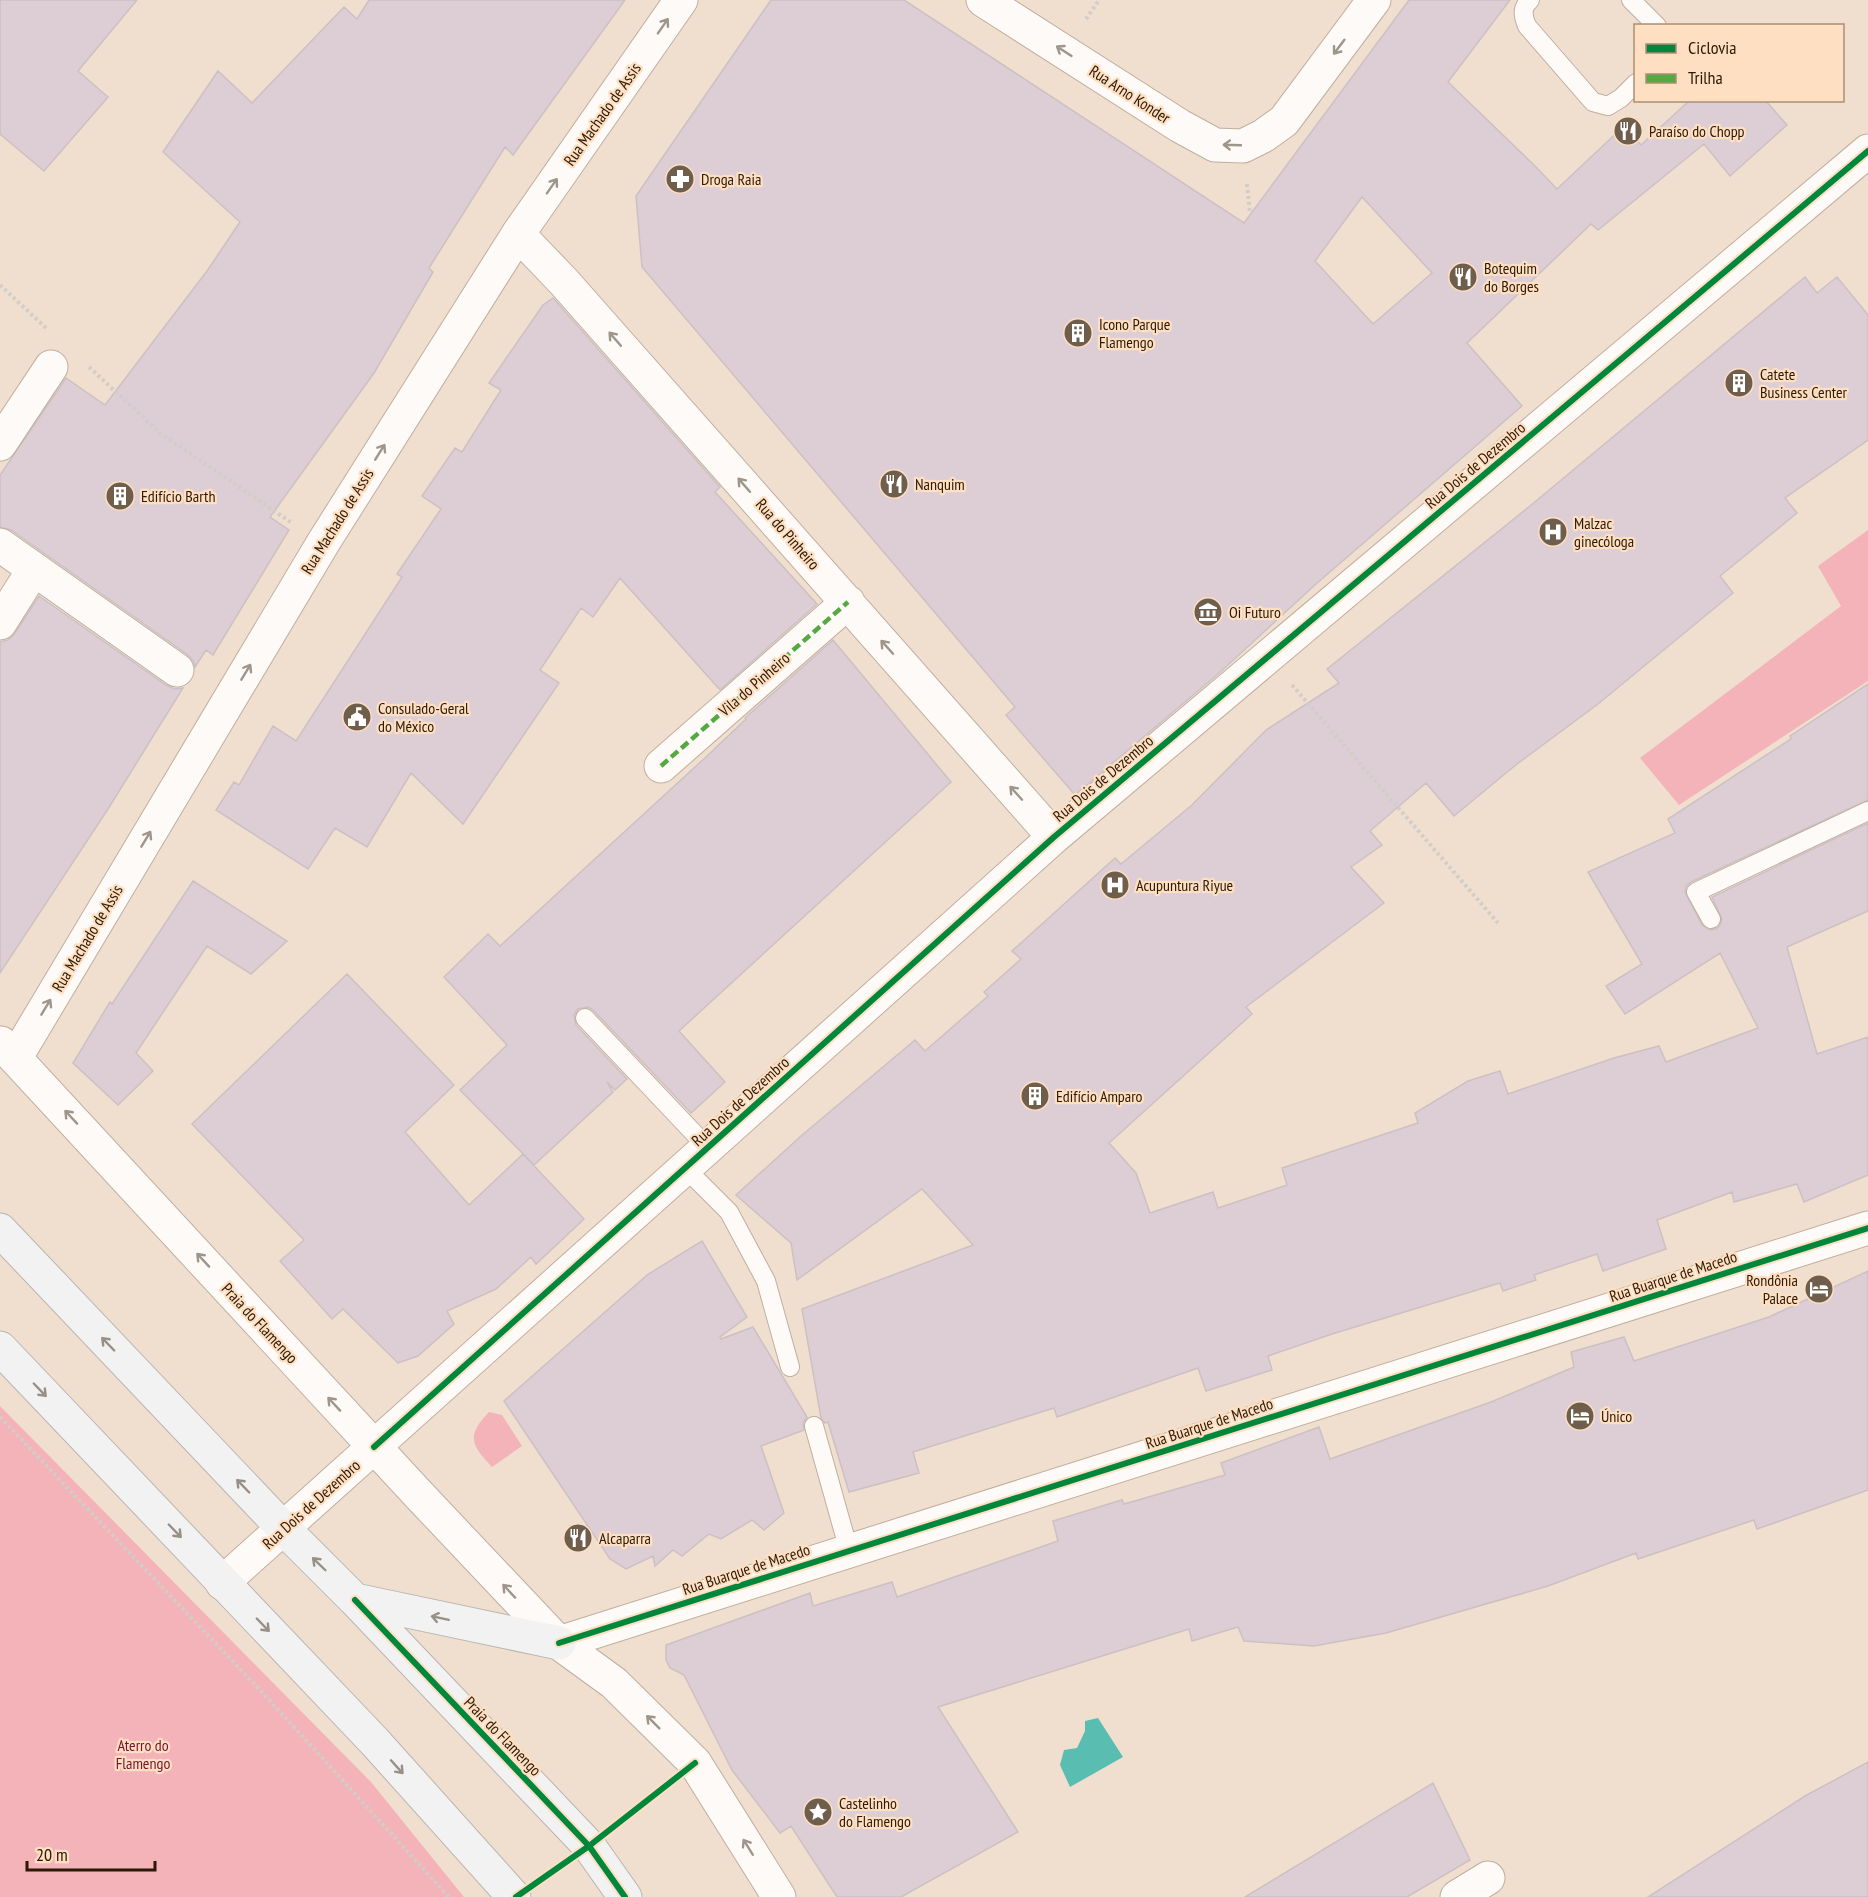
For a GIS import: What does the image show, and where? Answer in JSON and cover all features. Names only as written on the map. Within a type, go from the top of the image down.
[{"type":"main road","name":"Praia do Flamengo","points":[[0,1230],[589,1846],[625,1897]]},
{"type":"main road","points":[[0,1348],[375,1742],[514,1897]]},
{"type":"main road","points":[[355,1600],[559,1643]]},
{"type":"street","name":"Rua Machado de Assis","points":[[8,1050],[518,234],[681,0]]},
{"type":"street","name":"Rua Arno Konder","points":[[1000,4],[1180,126],[1215,145],[1243,146],[1263,136],[1284,121],[1374,0]]},
{"type":"street","name":"Rua Dois de Dezembro","points":[[222,1583],[1054,837],[1868,151]]},
{"type":"street","name":"Rua do Pinheiro","points":[[518,234],[564,282],[1054,837]]},
{"type":"street","points":[[0,444],[51,367]]},
{"type":"street","points":[[0,545],[177,670]]},
{"type":"street","points":[[0,623],[34,569]]},
{"type":"street","name":"Vila do Pinheiro","points":[[661,766],[848,602]]},
{"type":"street","name":"Praia do Flamengo","points":[[8,1050],[374,1447],[559,1643],[614,1683],[694,1763],[779,1897]]},
{"type":"street","name":"Rua Buarque de Macedo","points":[[559,1643],[1868,1228]]},
{"type":"street","points":[[1457,1897],[1488,1878]]},
{"type":"lane","points":[[1530,0],[1526,4],[1523,15],[1527,26],[1593,102],[1608,106],[1621,98],[1634,84]]},
{"type":"lane","points":[[1631,0],[1655,24]]},
{"type":"lane","points":[[1711,919],[1696,892],[1868,811]]},
{"type":"lane","points":[[585,1018],[697,1158],[729,1212],[766,1281],[790,1367]]},
{"type":"lane","points":[[814,1426],[849,1551]]},
{"type":"path","points":[[0,285],[51,332]]},
{"type":"path","points":[[84,363],[160,433],[323,543]]},
{"type":"path","points":[[1268,657],[1498,923]]},
{"type":"path","points":[[0,1417],[261,1691],[448,1897]]},
{"type":"green space","points":[[1868,530],[1868,681],[1679,805],[1640,758],[1841,606],[1818,566]]},
{"type":"green space","name":"Aterro do Flamengo","points":[[0,1406],[371,1782],[464,1897],[0,1897]]},
{"type":"green space","points":[[489,1412],[502,1415],[522,1446],[492,1467],[479,1452],[474,1440],[477,1428]]},
{"type":"water","points":[[1098,1718],[1123,1757],[1070,1787],[1060,1765],[1064,1750],[1077,1748],[1085,1731],[1085,1721]]},
{"type":"building","points":[[0,0],[137,0],[78,71],[108,97],[44,171],[0,134]]},
{"type":"building","points":[[369,0],[625,0],[513,155],[505,147],[429,268],[433,272],[374,373],[270,517],[289,530],[213,655],[206,650],[195,667],[188,655],[11,530],[0,527],[0,475],[66,378],[105,405],[207,271],[240,222],[163,152],[218,71],[252,103],[344,7],[357,19]]},
{"type":"building","name":"Icono Parque Flamengo","points":[[771,0],[904,0],[1244,223],[1409,0],[1510,0],[1448,82],[1557,189],[1624,126],[1641,145],[1688,102],[1767,102],[1787,125],[1730,176],[1704,144],[1598,230],[1591,224],[1467,343],[1522,406],[1316,584],[1218,674],[1075,795],[1006,715],[1015,707],[642,267],[636,196]],"holes":[[[1362,197],[1432,273],[1373,324],[1315,261]]]},
{"type":"building","points":[[1805,277],[1817,293],[1837,277],[1868,315],[1868,440],[1785,498],[1797,513],[1720,576],[1733,593],[1598,704],[1517,764],[1454,816],[1426,783],[1370,831],[1382,845],[1351,867],[1384,903],[1246,1007],[1252,1014],[1109,1143],[1136,1173],[1150,1213],[1213,1192],[1218,1208],[1287,1185],[1282,1168],[1418,1123],[1415,1113],[1468,1081],[1500,1071],[1508,1094],[1614,1058],[1659,1046],[1666,1062],[1758,1028],[1720,953],[1625,1014],[1606,986],[1642,964],[1588,872],[1675,833],[1668,819],[1791,739],[1790,736],[1868,684],[1868,800],[1691,882],[1686,886],[1685,892],[1702,925],[1710,930],[1716,929],[1722,919],[1712,897],[1868,823],[1868,911],[1787,947],[1817,1054],[1868,1037],[1868,1175],[1804,1202],[1797,1184],[1734,1202],[1732,1192],[1657,1220],[1666,1249],[1603,1271],[1597,1254],[1534,1275],[1536,1280],[1503,1291],[1500,1283],[1268,1356],[1272,1370],[1206,1391],[1198,1368],[1057,1417],[1054,1408],[913,1452],[919,1473],[849,1492],[828,1422],[825,1423],[821,1418],[802,1309],[973,1245],[922,1189],[797,1280],[791,1243],[736,1195],[801,1136],[915,1040],[925,1051],[988,996],[984,992],[1021,959],[1012,951],[1115,858],[1121,864],[1192,805],[1266,730],[1339,683],[1327,669],[1530,506]]},
{"type":"building","points":[[553,298],[720,487],[715,492],[817,604],[720,690],[620,578],[593,617],[581,608],[540,670],[559,683],[463,824],[411,773],[367,847],[335,828],[308,869],[216,810],[234,782],[239,785],[273,726],[296,741],[402,577],[397,574],[441,509],[422,496],[455,448],[462,452],[501,390],[489,383],[543,305]]},
{"type":"building","points":[[39,596],[166,685],[175,689],[183,688],[108,809],[0,973],[0,642],[8,640],[15,633]]},
{"type":"building","points":[[833,640],[951,782],[679,1031],[725,1082],[691,1113],[593,1010],[588,1007],[578,1009],[574,1015],[576,1025],[627,1079],[615,1090],[607,1082],[613,1092],[534,1165],[460,1090],[507,1045],[444,977],[488,934],[500,946],[707,756],[745,718]]},
{"type":"building","points":[[193,881],[287,941],[251,974],[207,946],[136,1053],[153,1071],[118,1105],[73,1063],[110,1002],[112,1004]]},
{"type":"building","points":[[347,974],[454,1085],[405,1132],[469,1205],[523,1154],[584,1219],[536,1264],[531,1257],[496,1289],[447,1311],[454,1324],[418,1356],[398,1363],[343,1309],[332,1319],[280,1261],[304,1240],[192,1124]]},
{"type":"building","points":[[702,1241],[747,1317],[720,1337],[721,1339],[753,1327],[807,1417],[803,1423],[804,1430],[761,1446],[784,1513],[764,1530],[752,1520],[721,1539],[709,1534],[682,1556],[673,1550],[655,1566],[653,1556],[626,1569],[610,1559],[504,1401],[647,1275]]},
{"type":"building","points":[[1868,1271],[1868,1490],[1757,1529],[1754,1520],[1638,1559],[1636,1553],[1548,1586],[1386,1633],[1314,1646],[1244,1641],[1238,1627],[1192,1641],[1189,1629],[938,1707],[1018,1832],[901,1897],[837,1897],[791,1826],[780,1833],[732,1770],[684,1675],[670,1668],[666,1660],[666,1645],[810,1593],[813,1606],[892,1582],[897,1597],[1058,1541],[1053,1521],[1122,1500],[1124,1504],[1225,1475],[1221,1463],[1319,1427],[1330,1459],[1491,1402],[1574,1367],[1571,1352],[1624,1337],[1634,1361],[1769,1317]]},
{"type":"building","points":[[1868,1762],[1868,1897],[1648,1897],[1805,1796]]},
{"type":"building","points":[[1433,1783],[1470,1860],[1407,1897],[1245,1897]]},
{"type":"marked path","points":[[661,766],[848,602]]},
{"type":"cycle path","points":[[374,1447],[1054,837],[1868,151]]},
{"type":"cycle path","points":[[559,1643],[1868,1228]]},
{"type":"cycle path","points":[[355,1600],[589,1846],[625,1897]]},
{"type":"cycle path","points":[[516,1897],[589,1846],[695,1763]]},
{"type":"place","name":"Paraíso do Chopp","points":[[1628,131]]},
{"type":"place","name":"Droga Raia","points":[[680,179]]},
{"type":"place","name":"Botequim do Borges","points":[[1463,277]]},
{"type":"place","name":"Icono Parque Flamengo","points":[[1078,333]]},
{"type":"place","name":"Catete Business Center","points":[[1739,383]]},
{"type":"place","name":"Nanquim","points":[[894,484]]},
{"type":"place","name":"Edifício Barth","points":[[120,496]]},
{"type":"place","name":"Malzac ginecóloga","points":[[1553,532]]},
{"type":"place","name":"Oi Futuro","points":[[1208,612]]},
{"type":"place","name":"Consulado-Geral do México","points":[[357,717]]},
{"type":"place","name":"Acupuntura Riyue","points":[[1115,885]]},
{"type":"place","name":"Edifício Amparo","points":[[1035,1096]]},
{"type":"place","name":"Rondônia Palace","points":[[1819,1289]]},
{"type":"place","name":"Único","points":[[1580,1416]]},
{"type":"place","name":"Alcaparra","points":[[578,1538]]},
{"type":"place","name":"Castelinho do Flamengo","points":[[818,1812]]}]
